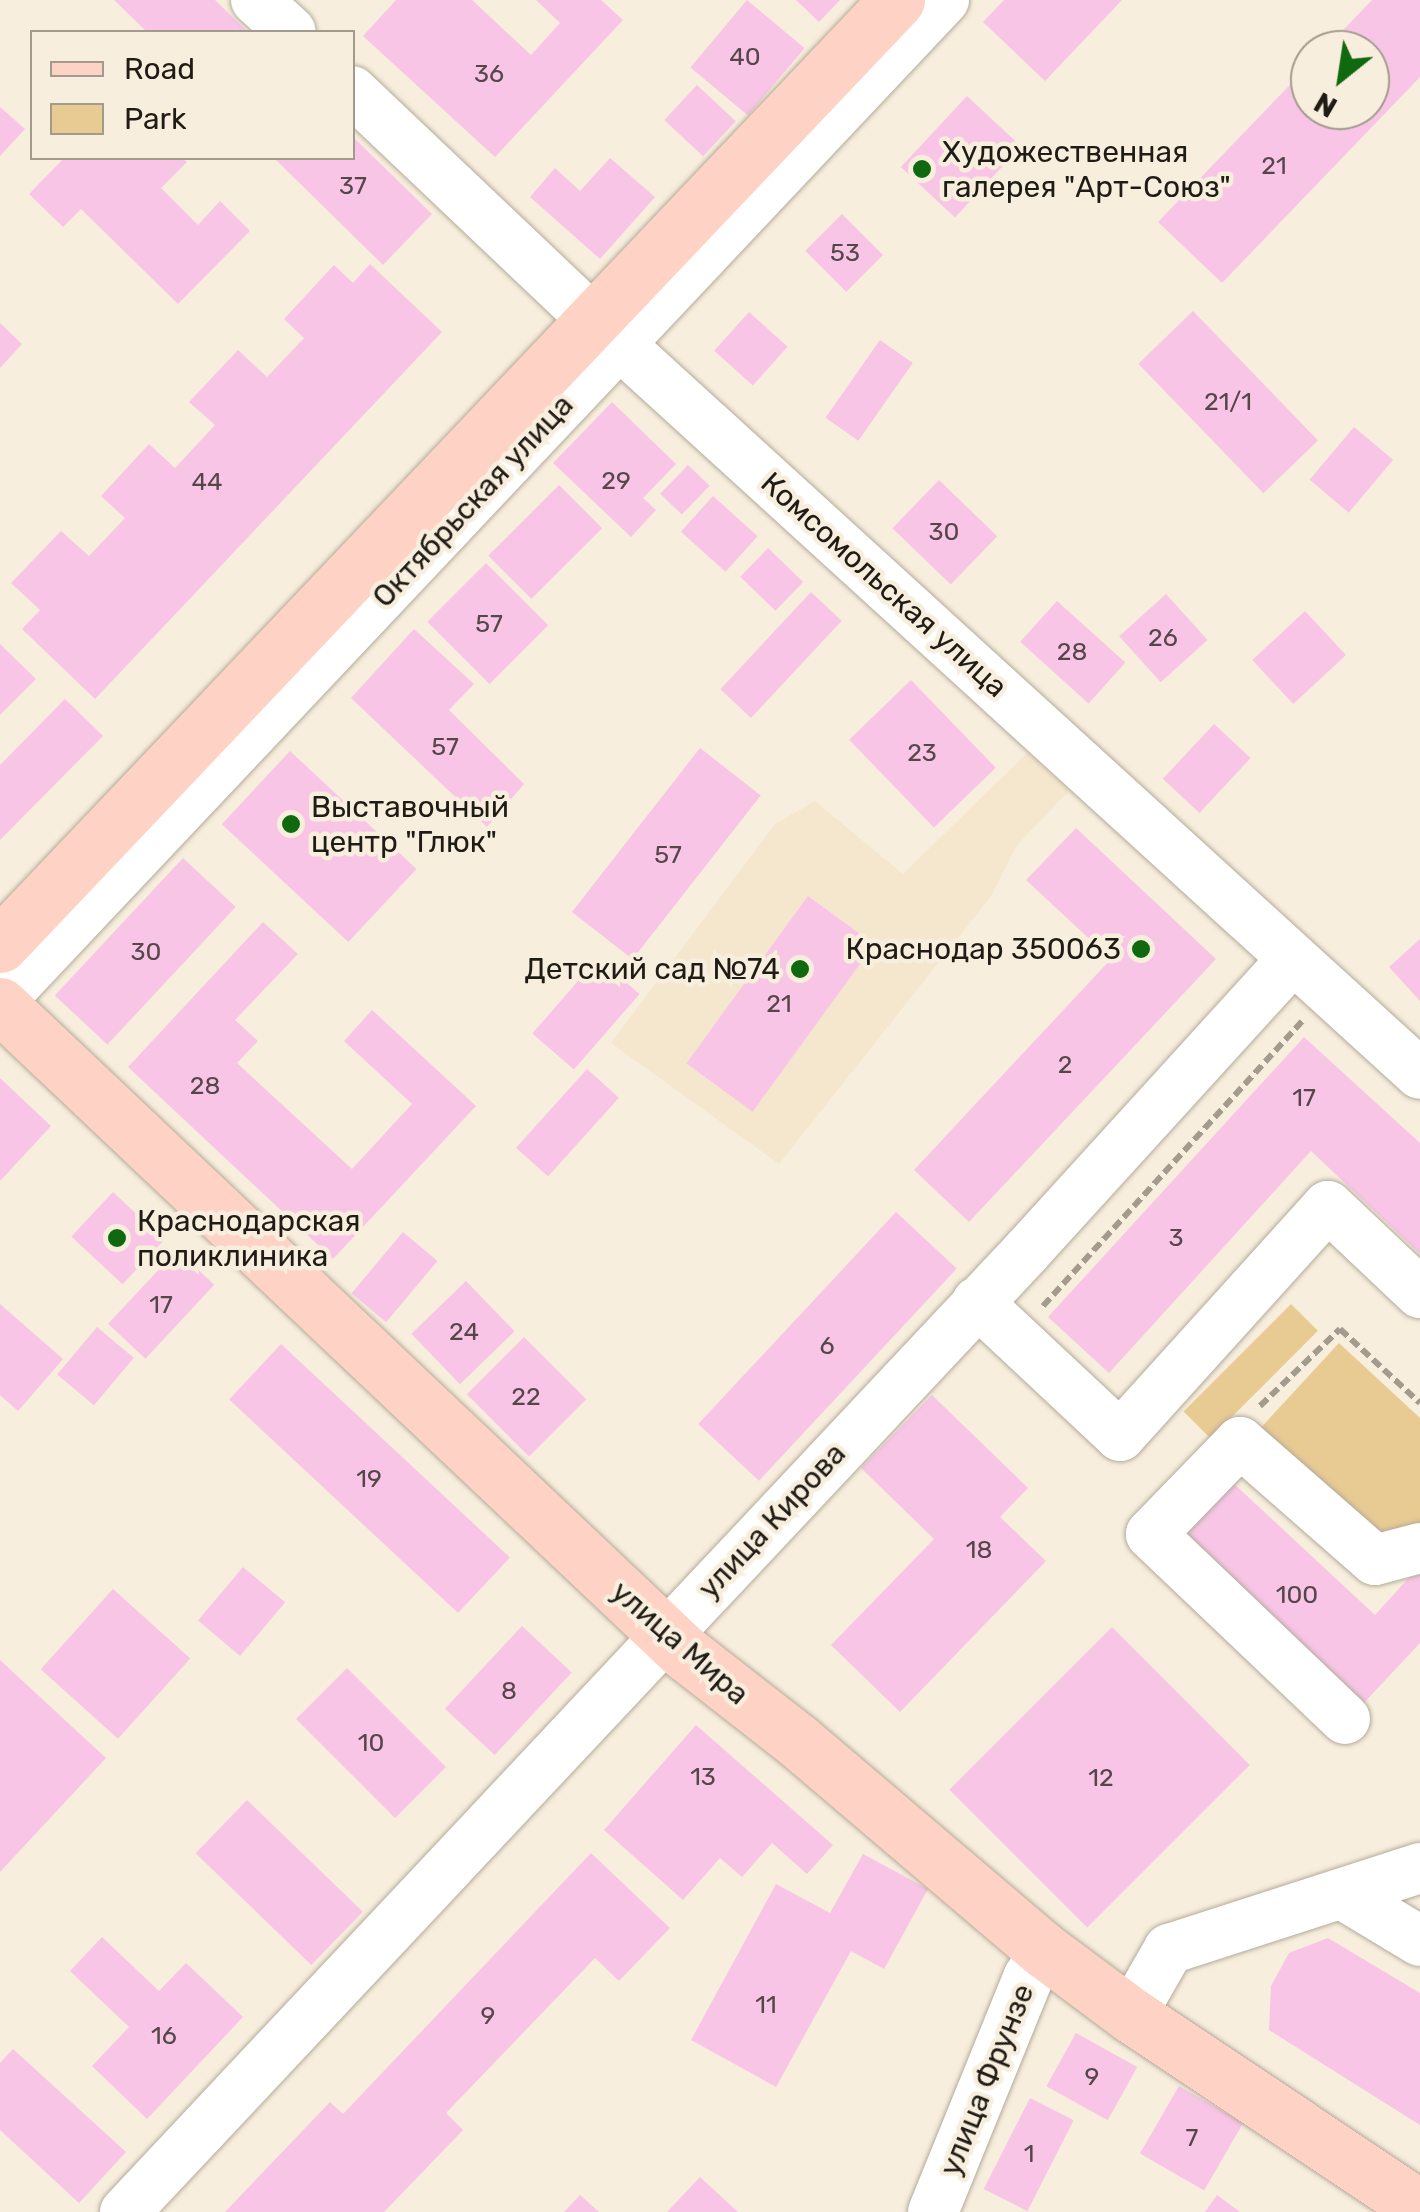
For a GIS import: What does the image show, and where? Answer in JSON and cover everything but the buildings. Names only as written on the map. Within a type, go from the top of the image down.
[{"type":"main road","name":"Октябрьская улица","points":[[0,944],[608,334],[898,0]]},
{"type":"main road","name":"улица Мира","points":[[0,1003],[666,1635],[1045,1951],[1131,2015],[1420,2208]]},
{"type":"street","points":[[256,0],[288,30]]},
{"type":"street","name":"Октябрьская улица","points":[[0,1003],[608,334],[944,0]]},
{"type":"street","name":"Комсомольская улица","points":[[355,95],[608,334],[1420,1074]]},
{"type":"street","name":"улица Кирова","points":[[125,2212],[1293,959]]},
{"type":"street","points":[[976,1302],[1120,1436],[1328,1206],[1420,1293]]},
{"type":"street","points":[[1345,1719],[1150,1534],[1240,1442],[1375,1560],[1420,1548]]},
{"type":"street","points":[[1131,2015],[1169,1948],[1420,1868]]},
{"type":"street","points":[[1342,1894],[1420,1941]]},
{"type":"street","name":"улица Фрунзе","points":[[933,2212],[1028,1978],[1045,1951]]},
{"type":"path","points":[[1032,1318],[1311,1011]]},
{"type":"path","points":[[1246,1420],[1340,1329],[1420,1402]]},
{"type":"shaded area","name":"Детский сад №74","points":[[1027,753],[1069,791],[1017,845],[992,895],[779,1164],[611,1043],[775,824],[815,801],[903,874]]},
{"type":"green space","points":[[1291,1304],[1318,1331],[1210,1438],[1184,1411]]},
{"type":"green space","points":[[1339,1343],[1420,1418],[1420,1534],[1379,1544],[1256,1433]]},
{"type":"place","name":"Художественная галерея \"Арт-Союз\"","points":[[922,169]]},
{"type":"place","name":"Выставочный центр \"Глюк\"","points":[[291,824]]},
{"type":"place","name":"Краснодар 350063","points":[[1141,949]]},
{"type":"place","name":"Детский сад №74","points":[[800,969]]},
{"type":"place","name":"Краснодарская поликлиника","points":[[117,1238]]}]
